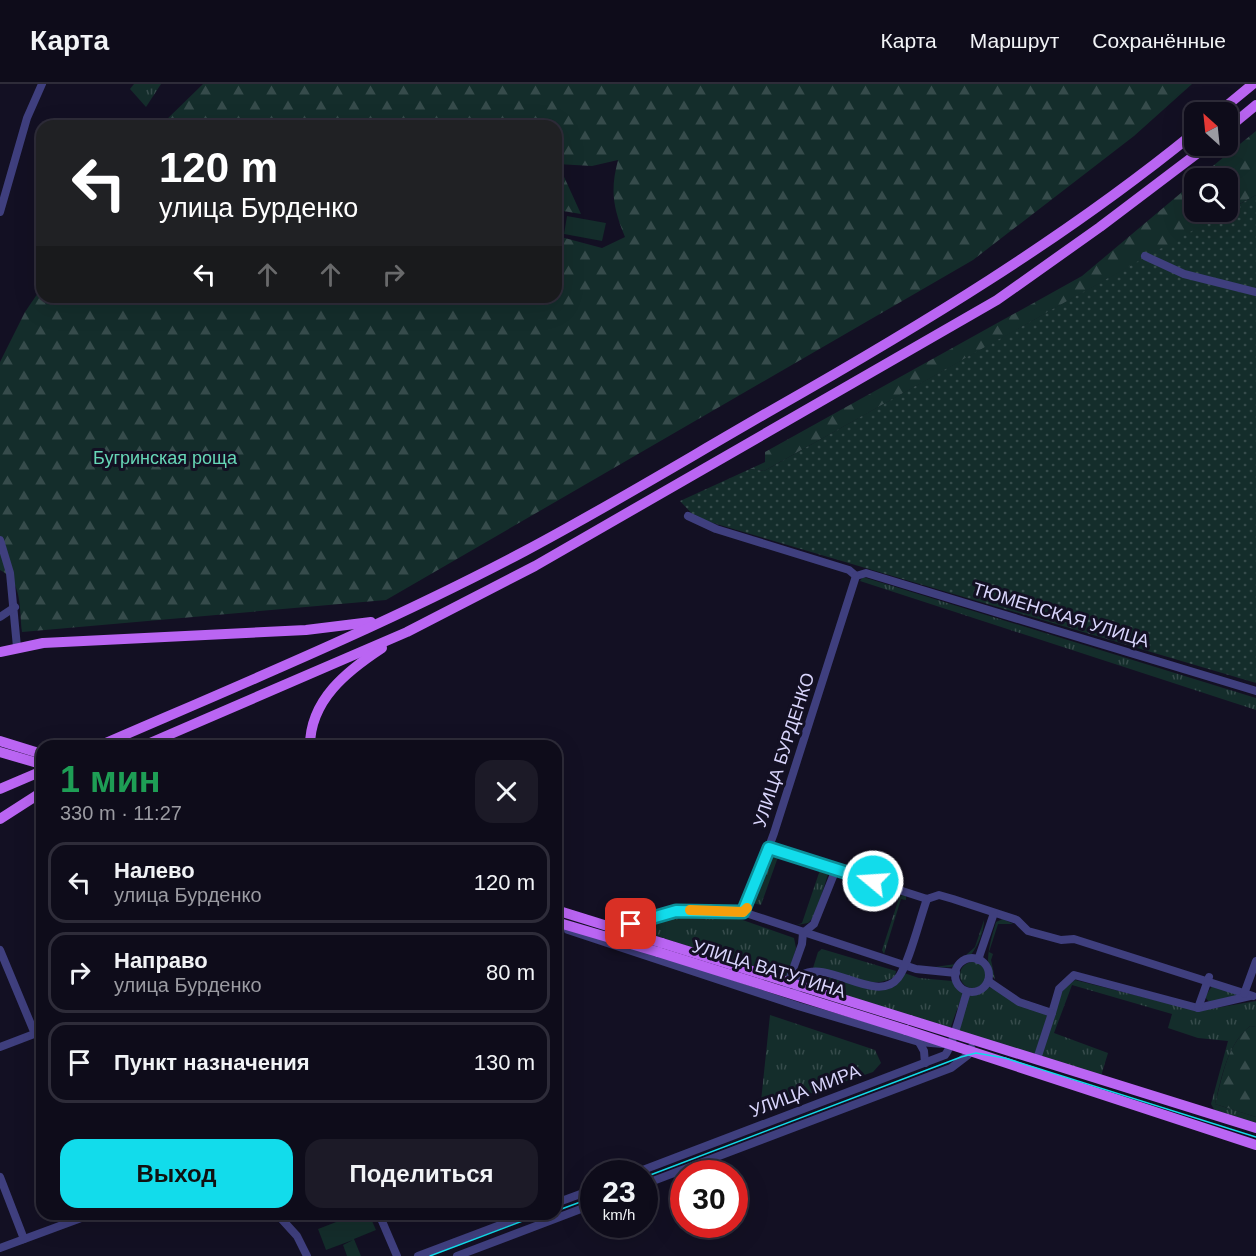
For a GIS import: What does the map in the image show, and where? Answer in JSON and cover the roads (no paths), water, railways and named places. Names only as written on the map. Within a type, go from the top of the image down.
[{"type":"main road","points":[[1231,102],[1253,84]]},
{"type":"main road","points":[[1238,120],[1256,105]]},
{"type":"main road","points":[[113,740],[392,618],[526,551],[843,370],[987,281],[1093,209],[1184,141]]},
{"type":"main road","points":[[157,740],[407,632],[535,566],[997,300],[1100,227],[1194,156]]},
{"type":"main road","points":[[0,652],[17,647],[317,630],[349,627],[392,618]]},
{"type":"main road","points":[[311,740],[315,717],[338,681],[355,666],[407,632]]},
{"type":"main road","points":[[0,741],[36,757]]},
{"type":"main road","points":[[0,752],[36,758]]},
{"type":"main road","points":[[0,789],[36,774]]},
{"type":"main road","points":[[0,819],[36,796]]},
{"type":"main road","name":"УЛИЦА ВАТУТИНА","points":[[562,912],[617,929],[660,947]]},
{"type":"main road","name":"УЛИЦА ВАТУТИНА","points":[[562,925],[660,947],[908,1025],[953,1033]]},
{"type":"main road","name":"УЛИЦА ВАТУТИНА","points":[[908,1025],[949,1045],[970,1051]]},
{"type":"main road","points":[[953,1033],[1256,1128]]},
{"type":"main road","points":[[970,1051],[1256,1145]]},
{"type":"street","points":[[0,212],[27,118],[42,84]]},
{"type":"street","points":[[1145,256],[1184,274],[1256,292]]},
{"type":"street","name":"ТЮМЕНСКАЯ УЛИЦА","points":[[688,516],[716,529],[849,570],[856,576],[866,573],[1256,691]]},
{"type":"street","points":[[0,540],[10,573],[17,647]]},
{"type":"street","name":"УЛИЦА БУРДЕНКО","points":[[743,912],[769,848],[856,576]]},
{"type":"street","points":[[0,617],[15,607]]},
{"type":"street","points":[[769,848],[927,899],[939,895],[1017,920],[1028,931],[1061,940],[1074,939],[1208,979],[1253,996],[1198,1008],[1074,975],[1059,989],[1037,1059]]},
{"type":"street","points":[[782,1001],[802,944],[803,933],[814,924],[836,869]]},
{"type":"street","points":[[793,1004],[802,975],[808,972],[816,971],[877,987],[889,985],[898,978],[927,899]]},
{"type":"street","points":[[617,929],[676,911],[743,912],[903,966],[923,971],[956,973]]},
{"type":"street","points":[[978,960],[994,913]]},
{"type":"street","points":[[562,926],[644,957],[919,1042],[949,1045],[967,992]]},
{"type":"street","points":[[0,950],[36,1028]]},
{"type":"street","points":[[978,960],[988,970],[988,981],[982,989],[967,992],[957,982],[956,973],[964,961],[978,960]]},
{"type":"street","points":[[1244,994],[1256,961]]},
{"type":"street","points":[[1198,1008],[1208,979]]},
{"type":"street","points":[[988,981],[1019,1002],[1052,1013]]},
{"type":"street","points":[[0,1047],[36,1033]]},
{"type":"street","points":[[970,1051],[973,1040]]},
{"type":"street","points":[[919,1042],[924,1051],[926,1063]]},
{"type":"street","name":"УЛИЦА МИРА","points":[[658,1164],[926,1063],[945,1055],[949,1045]]},
{"type":"street","name":"УЛИЦА МИРА","points":[[658,1179],[951,1068],[970,1051]]},
{"type":"street","points":[[744,1132],[749,1145]]},
{"type":"street","points":[[0,1177],[24,1239]]},
{"type":"street","points":[[562,1201],[580,1194]]},
{"type":"street","points":[[562,1216],[580,1209]]},
{"type":"street","points":[[0,1248],[76,1220]]},
{"type":"street","points":[[282,1220],[297,1236],[307,1256]]},
{"type":"street","points":[[382,1220],[397,1256]]},
{"type":"street","points":[[418,1256],[513,1220]]},
{"type":"street","points":[[457,1256],[552,1220]]},
{"type":"tram line","points":[[658,1172],[976,1053],[1005,1058],[1256,1137]]},
{"type":"tram line","points":[[562,1209],[580,1202]]},
{"type":"tram line","points":[[430,1256],[525,1220]]},
{"type":"park label","name":"Бугринская роща","points":[[165,458]]}]
